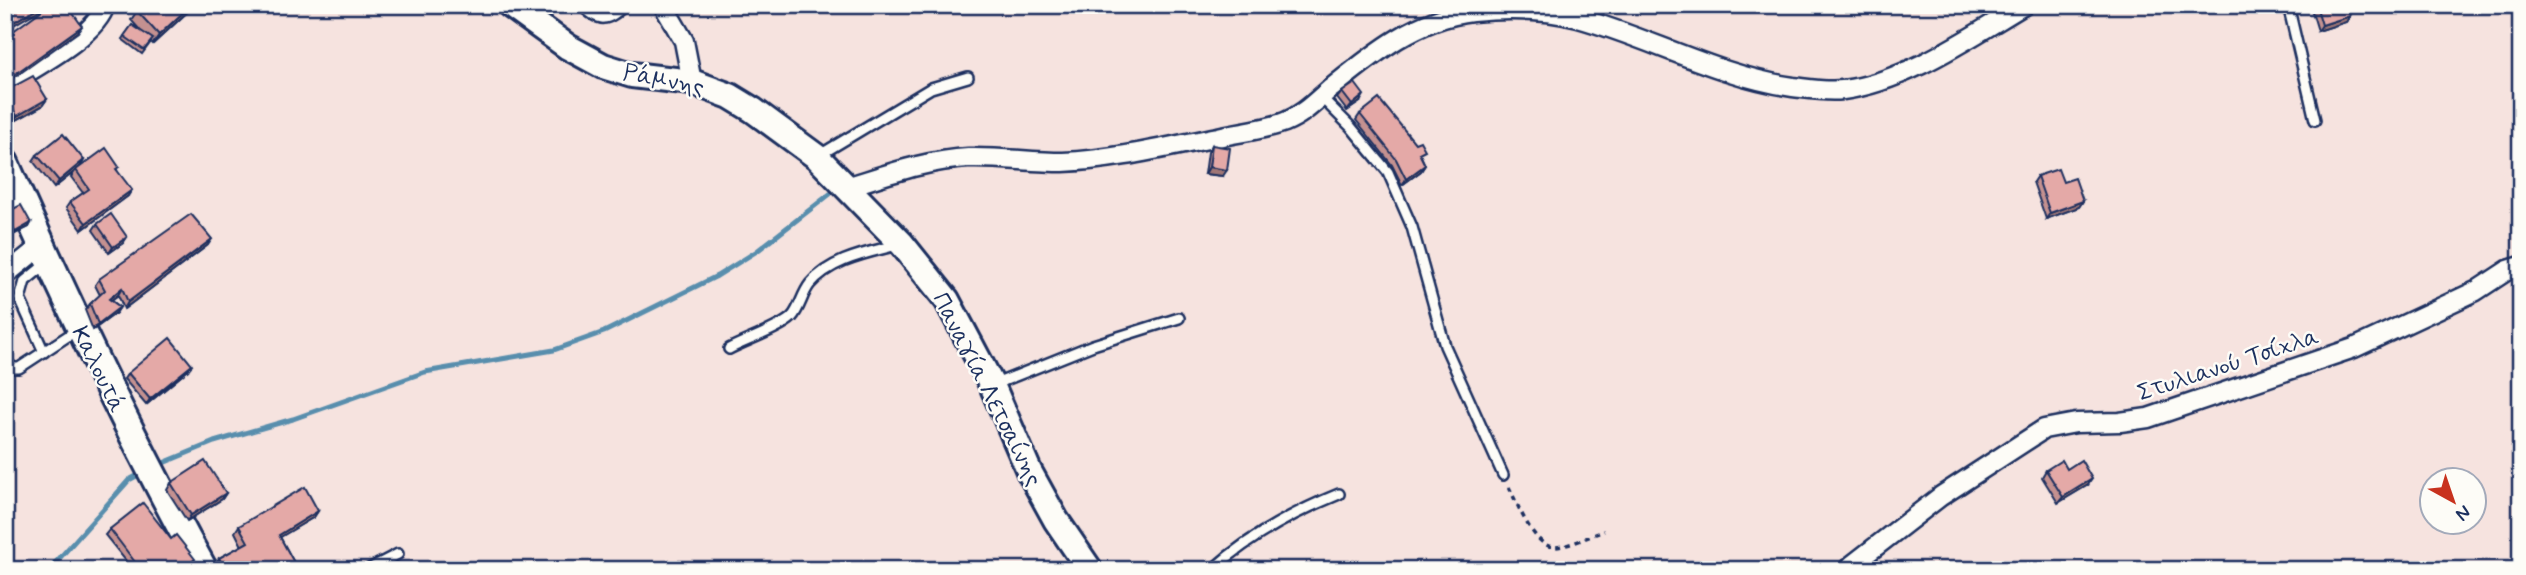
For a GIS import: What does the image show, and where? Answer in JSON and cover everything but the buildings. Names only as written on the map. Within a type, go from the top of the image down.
[{"type":"main road","name":"Ράμνης","points":[[510,5],[568,47],[603,66],[632,75],[692,82],[716,89],[741,102],[817,157],[846,187]]},
{"type":"main road","name":"Καλουτά","points":[[5,163],[79,329],[143,458],[204,570]]},
{"type":"main road","name":"Παναγία Λετσαίνης","points":[[846,187],[902,244],[947,300],[992,385],[1030,471],[1056,520],[1090,570]]},
{"type":"street","points":[[5,86],[89,32],[103,15],[105,5]]},
{"type":"street","points":[[663,5],[684,41],[692,82]]},
{"type":"street","points":[[846,187],[927,164],[968,158],[1064,162],[1177,145],[1277,125],[1297,116],[1366,60],[1419,27],[1471,12],[1539,12],[1578,18],[1740,75],[1780,85],[1823,91],[1867,85],[1912,68],[2024,5]]},
{"type":"street","points":[[5,275],[45,254]]},
{"type":"street","name":"Στυλιανού Τσίχλα","points":[[1850,570],[1852,565],[1941,496],[2044,429],[2076,423],[2148,418],[2354,348],[2476,291],[2508,270],[2521,266]]},
{"type":"lane","points":[[581,5],[594,16],[603,19],[611,17],[624,6]]},
{"type":"lane","points":[[2288,5],[2315,120]]},
{"type":"lane","points":[[817,157],[931,88],[968,77]]},
{"type":"lane","points":[[1321,97],[1378,157],[1394,184],[1412,227],[1445,346],[1503,475]]},
{"type":"lane","points":[[729,349],[790,319],[807,288],[835,265],[902,244]]},
{"type":"lane","points":[[44,352],[20,299],[25,281],[45,254]]},
{"type":"lane","points":[[992,385],[1093,345],[1179,318]]},
{"type":"lane","points":[[5,362],[19,368],[79,329]]},
{"type":"lane","points":[[1212,570],[1277,522],[1339,494]]},
{"type":"lane","points":[[367,570],[398,554]]},
{"type":"path","points":[[1503,475],[1535,537],[1545,545],[1555,547],[1604,531]]},
{"type":"waterway","points":[[156,466],[214,442],[293,419],[425,372],[554,350],[604,332],[717,276],[757,251],[830,194]]},
{"type":"waterway","points":[[49,570],[129,480],[144,472]]}]
